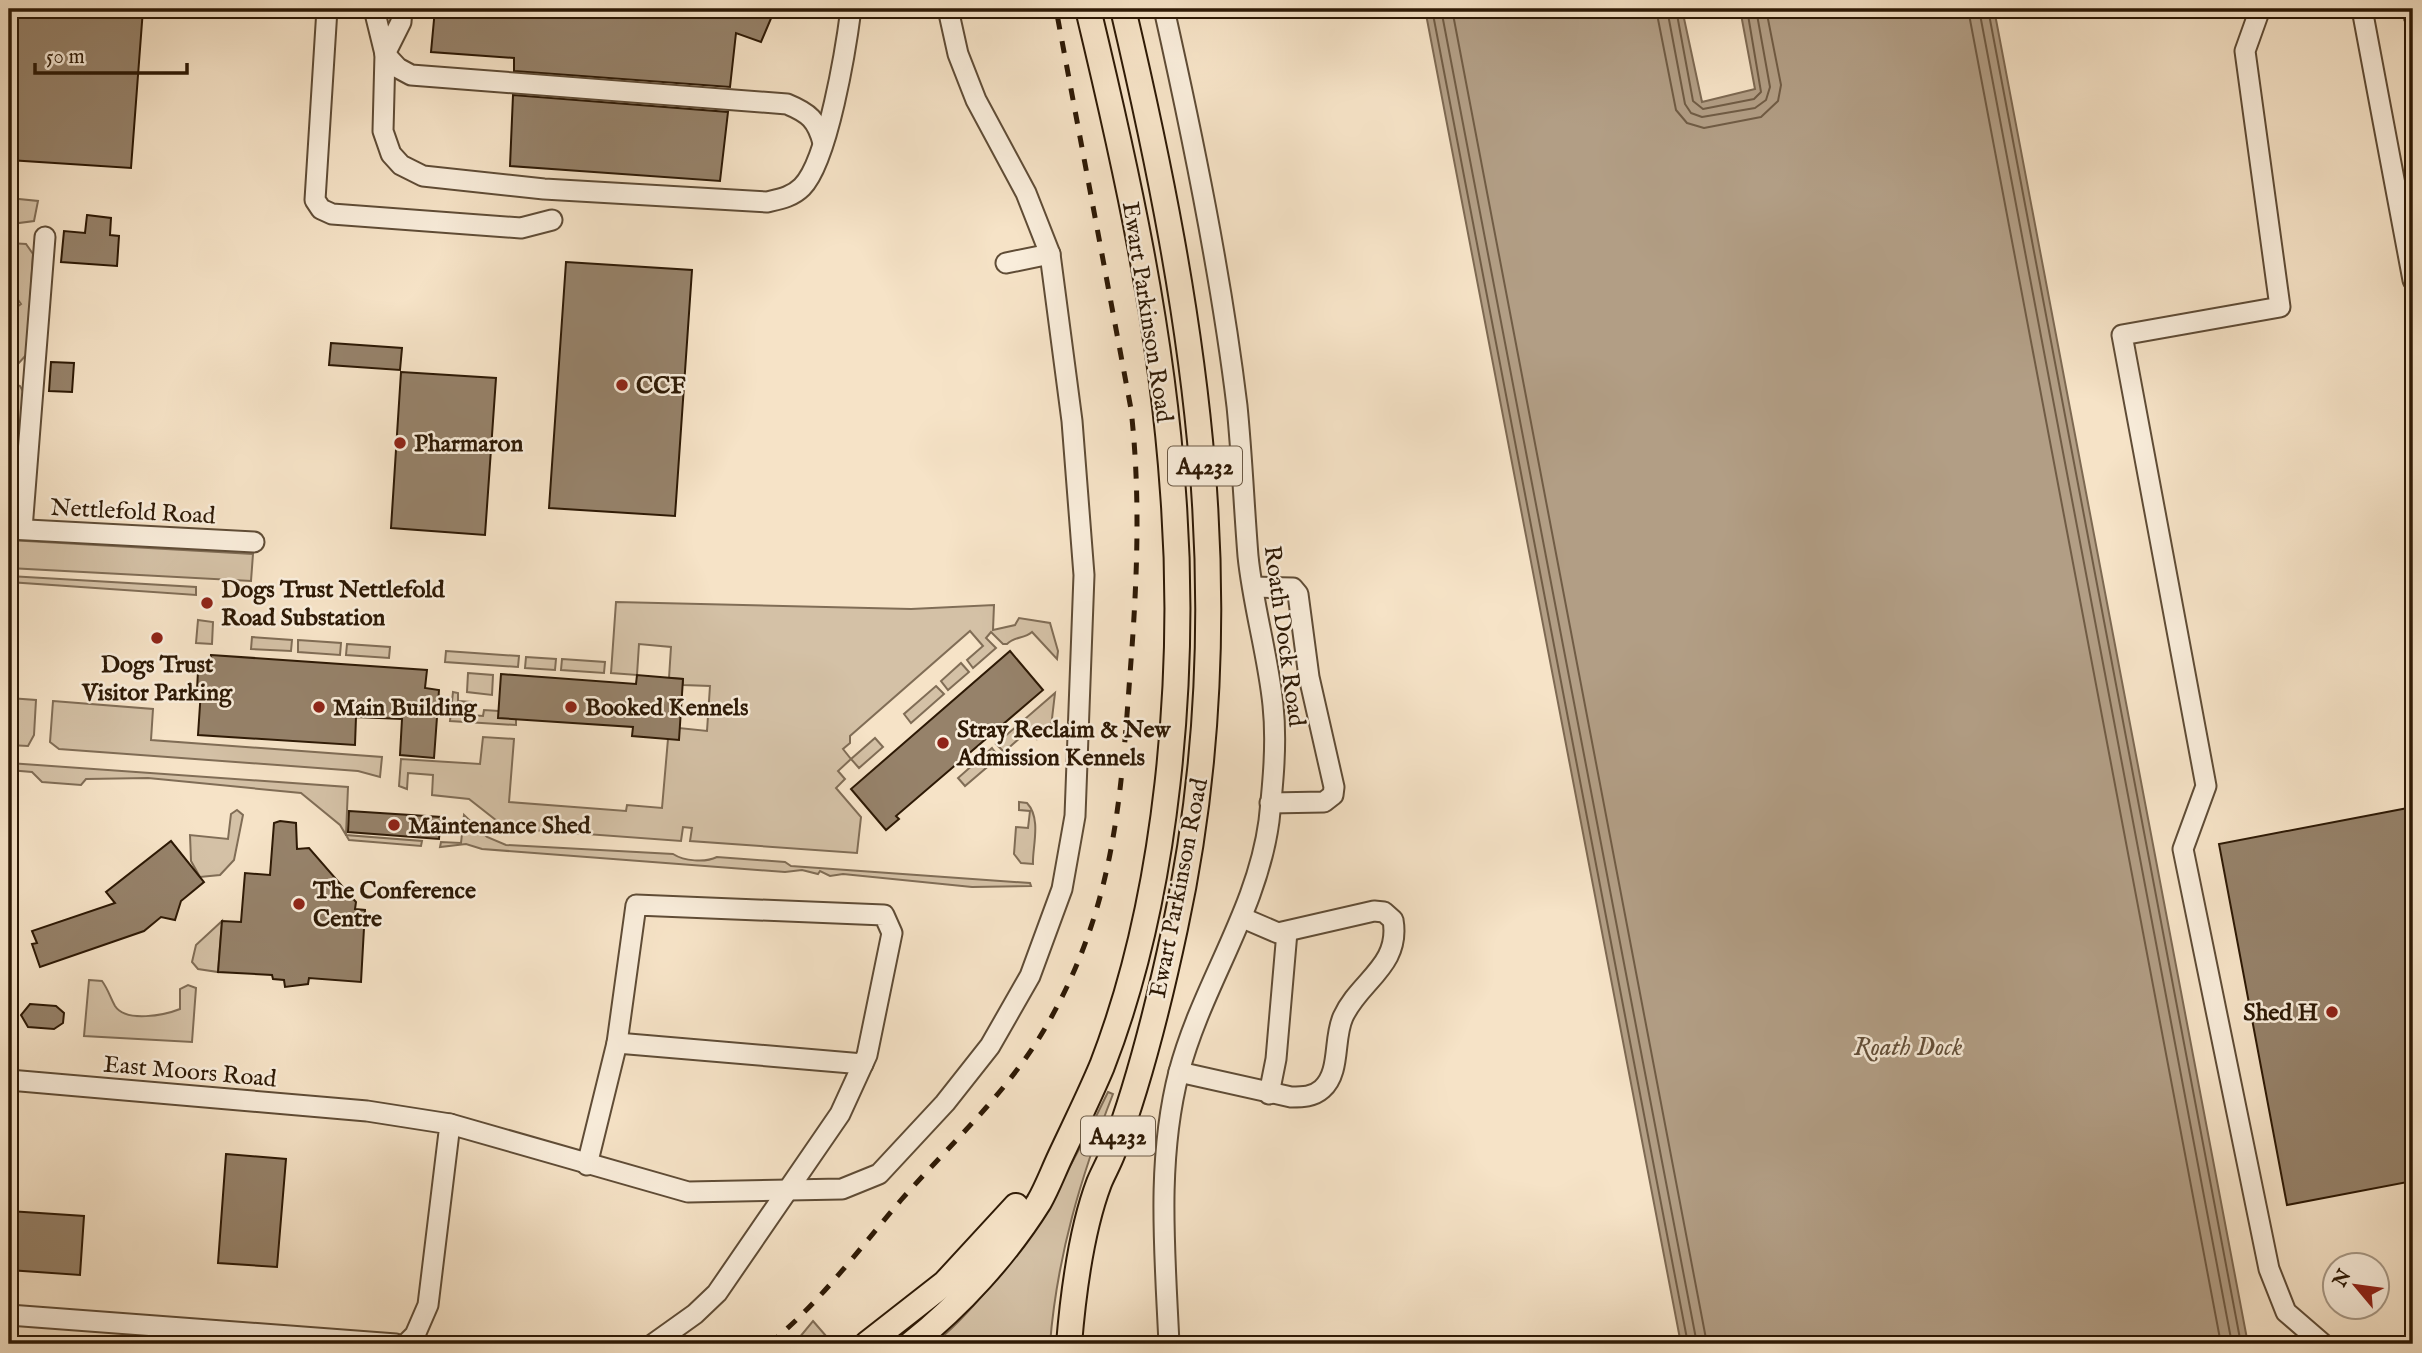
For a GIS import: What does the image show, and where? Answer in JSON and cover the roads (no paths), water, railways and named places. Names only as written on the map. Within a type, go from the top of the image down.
[{"type":"main road","name":"Ewart Parkinson Road","points":[[911,1344],[974,1285],[1040,1201],[1102,1065],[1121,1010],[1143,923],[1162,816],[1174,707],[1177,593],[1173,492],[1162,378],[1144,272],[1088,9]]},
{"type":"main road","name":"Ewart Parkinson Road","points":[[1069,1344],[1078,1277],[1098,1186],[1113,1152],[1137,1074],[1175,929],[1200,781],[1205,726],[1210,560],[1197,392],[1177,268],[1123,9]]},
{"type":"main road","name":"A4232","points":[[867,1344],[945,1283],[997,1229],[1060,1156]]},
{"type":"street","points":[[327,9],[315,200],[321,209],[332,214],[521,228],[552,220]]},
{"type":"street","points":[[374,9],[385,54],[383,131],[391,154],[401,165],[423,176],[558,190],[767,202],[788,197],[802,187],[817,166],[851,9]]},
{"type":"street","points":[[385,54],[401,22],[402,9]]},
{"type":"street","name":"East Moors Road","points":[[9,1080],[367,1111],[450,1124],[688,1192],[789,1192],[842,1189],[879,1174],[967,1077],[1009,1015],[1045,942],[1062,889],[1075,816],[1084,575],[1072,421],[1050,254],[1026,192],[976,100],[958,54],[948,9]]},
{"type":"street","name":"Roath Dock Road","points":[[1164,9],[1196,154],[1228,343],[1253,587],[1275,723],[1265,844],[1242,918],[1191,1038],[1180,1072],[1165,1173],[1163,1226],[1169,1344]]},
{"type":"street","points":[[2260,9],[2245,51],[2280,306],[2122,335],[2206,786],[2183,849],[2269,1269],[2286,1311],[2323,1344]]},
{"type":"street","points":[[2362,9],[2413,280]]},
{"type":"street","points":[[385,54],[398,68],[411,75],[787,104],[807,112],[818,125],[823,143]]},
{"type":"street","points":[[16,529],[45,237]]},
{"type":"street","points":[[1006,263],[1050,254]]},
{"type":"street","name":"Nettlefold Road","points":[[16,529],[254,542]]},
{"type":"street","points":[[1253,587],[1293,588],[1298,594],[1311,687],[1334,788],[1333,795],[1324,802],[1270,803]]},
{"type":"street","points":[[587,1165],[617,1043],[636,905],[884,915],[892,933],[863,1065],[840,1114],[789,1192],[717,1293],[695,1314],[653,1344]]},
{"type":"street","points":[[1180,1072],[1269,1094],[1308,1097],[1322,1090],[1333,1069],[1337,1032],[1343,1015],[1380,972],[1396,933],[1393,920],[1384,912],[1374,911],[1359,912],[1278,933],[1242,918]]},
{"type":"street","points":[[1269,1094],[1276,1059],[1287,932]]},
{"type":"street","points":[[617,1043],[863,1065]]},
{"type":"street","points":[[405,1344],[415,1335],[428,1305],[450,1124]]},
{"type":"street","points":[[9,1315],[396,1344]]},
{"type":"water","name":"Roath Dock","points":[[1425,9],[1682,9],[1702,102],[1755,89],[1740,9],[1994,9],[2248,1344],[1681,1344]]},
{"type":"railway","points":[[769,1344],[788,1328],[838,1275],[1019,1067],[1052,1016],[1073,974],[1102,891],[1111,850],[1123,764],[1135,608],[1137,508],[1134,442],[1131,409],[1056,9]]},
{"type":"railway","points":[[2405,9],[2413,94]]},
{"type":"place","name":"CCF","points":[[622,385]]},
{"type":"place","name":"Pharmaron","points":[[400,443]]},
{"type":"place","name":"Dogs Trust Nettlefold Road Substation","points":[[207,603]]},
{"type":"place","name":"Dogs Trust Visitor Parking","points":[[157,638]]},
{"type":"place","name":"Main Building","points":[[319,707]]},
{"type":"place","name":"Booked Kennels","points":[[571,707]]},
{"type":"place","name":"Stray Reclaim & New Admission Kennels","points":[[943,743]]},
{"type":"place","name":"Maintenance Shed","points":[[394,825]]},
{"type":"place","name":"The Conference Centre","points":[[299,904]]},
{"type":"place","name":"Shed H","points":[[2332,1012]]}]
